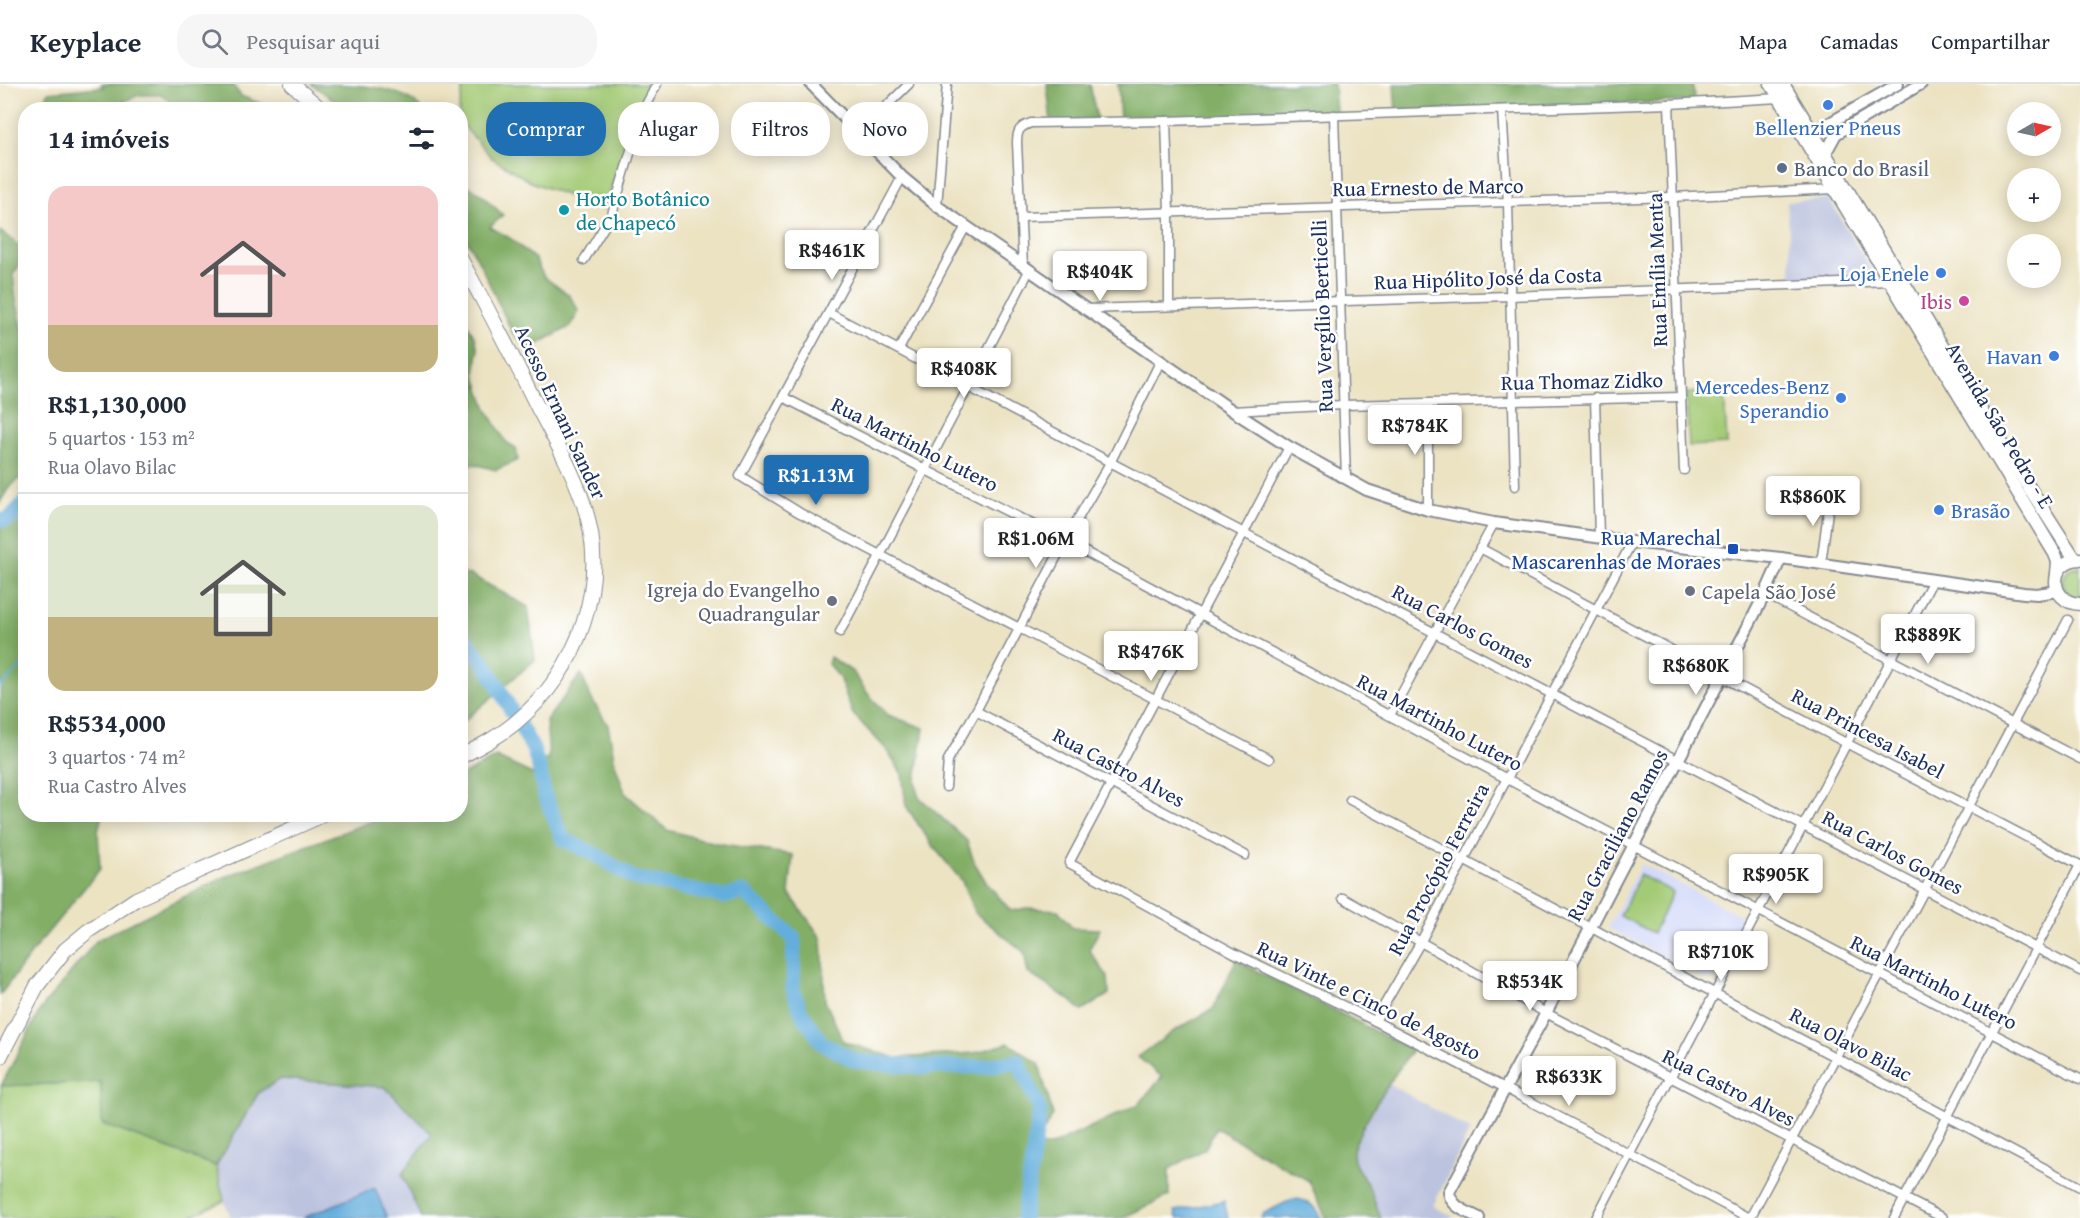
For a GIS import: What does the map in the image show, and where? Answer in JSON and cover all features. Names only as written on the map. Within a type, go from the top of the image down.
[{"type":"highway","points":[[292,84],[313,102]]},
{"type":"highway","name":"Acesso Ernani Sander","points":[[468,273],[506,342],[574,479],[584,503],[590,529],[593,565],[589,604],[583,627],[571,654],[557,676],[528,712],[496,737],[468,753]]},
{"type":"highway","points":[[0,1057],[37,986],[65,950],[88,932],[136,899],[307,822]]},
{"type":"main road","name":"Avenida São Pedro - E","points":[[1771,84],[2055,554],[2058,562],[2056,582],[2058,591]]},
{"type":"main road","name":"Avenida São Pedro - E","points":[[1783,84],[2019,472],[2078,559]]},
{"type":"main road","points":[[2057,573],[2061,567],[2078,559]]},
{"type":"main road","points":[[2058,591],[2067,601],[2080,604]]},
{"type":"street","points":[[584,260],[612,214],[643,110],[657,84]]},
{"type":"street","points":[[811,84],[842,116]]},
{"type":"street","points":[[891,102],[909,84]]},
{"type":"street","points":[[937,206],[946,84]]},
{"type":"street","points":[[1812,133],[1898,84]]},
{"type":"street","points":[[1825,154],[1836,134],[1913,86]]},
{"type":"street","points":[[840,632],[926,470],[1026,269],[1017,132],[1022,126],[1031,123],[1166,122],[1780,98]]},
{"type":"street","name":"Rua Emília Menta","points":[[1669,104],[1684,470]]},
{"type":"street","points":[[1502,110],[1508,203],[1515,486]]},
{"type":"street","name":"Rua Vergílio Berticelli","points":[[1334,115],[1346,479]]},
{"type":"street","points":[[1166,122],[1169,306]]},
{"type":"street","points":[[881,156],[902,177],[937,206],[1026,269],[1233,411],[1289,447],[1367,490],[1428,510],[1494,523],[1632,542],[1781,558],[2031,594],[2058,591]]},
{"type":"street","points":[[902,177],[740,476],[796,511],[1269,759]]},
{"type":"street","name":"Rua Ernesto de Marco","points":[[1021,217],[1508,203],[1835,189]]},
{"type":"street","points":[[899,349],[966,226]]},
{"type":"street","name":"Rua Hipólito José da Costa","points":[[1086,309],[1890,281]]},
{"type":"street","name":"Rua Carlos Gomes","points":[[829,313],[2080,970]]},
{"type":"street","points":[[946,787],[948,760],[1065,541],[1111,461],[1161,360]]},
{"type":"street","name":"Rua Martinho Lutero","points":[[783,397],[1065,541],[1507,779],[2080,1079]]},
{"type":"street","name":"Rua Thomaz Zidko","points":[[1233,411],[1343,405],[1680,397]]},
{"type":"street","points":[[1595,398],[1599,537]]},
{"type":"street","points":[[1428,403],[1428,510]]},
{"type":"street","points":[[1112,783],[1289,447]]},
{"type":"street","points":[[1803,496],[1824,497],[1829,504],[1821,564]]},
{"type":"street","points":[[1390,714],[1494,523]]},
{"type":"street","name":"Rua Procópio Ferreira","points":[[1376,1021],[1420,943],[1632,542]]},
{"type":"street","name":"Rua Princesa Isabel","points":[[1480,548],[2080,865]]},
{"type":"street","name":"Rua Graciliano Ramos","points":[[1479,1218],[1454,1204],[1449,1192],[1634,845],[1765,594],[1781,558]]},
{"type":"street","points":[[1596,1218],[1933,580]]},
{"type":"street","points":[[1765,594],[2080,759]]},
{"type":"street","points":[[1749,1218],[2068,620]]},
{"type":"street","name":"Rua Castro Alves","points":[[976,711],[1245,855]]},
{"type":"street","name":"Rua Vinte e Cinco de Agosto","points":[[1112,783],[1069,863],[1234,953],[1376,1021],[1749,1218]]},
{"type":"street","name":"Rua Olavo Bilac","points":[[1350,800],[2080,1186]]},
{"type":"street","points":[[1894,1218],[2080,865]]},
{"type":"street","name":"Rua Castro Alves","points":[[1342,898],[1546,1013],[1943,1218]]},
{"type":"shaded area","points":[[1829,199],[1875,276],[1792,279],[1787,201]]},
{"type":"shaded area","points":[[1641,864],[1744,917],[1734,936],[1729,934],[1715,961],[1720,963],[1711,981],[1608,928]]},
{"type":"shaded area","points":[[281,1079],[385,1087],[432,1135],[402,1174],[421,1218],[231,1218],[224,1201],[216,1166],[259,1092]]},
{"type":"shaded area","points":[[1389,1084],[1470,1130],[1433,1206],[1455,1218],[1381,1218],[1370,1190],[1357,1169],[1353,1153],[1362,1130]]},
{"type":"green space","points":[[101,84],[232,84],[241,96],[257,102],[170,102],[161,95],[139,95],[124,102],[45,102],[48,92],[103,87]]},
{"type":"green space","points":[[311,84],[372,87],[401,95],[413,102],[337,102]]},
{"type":"green space","points":[[464,84],[652,84],[643,102],[618,102],[618,156],[622,156],[604,209],[531,182],[490,156],[606,156],[606,102],[486,102],[486,151],[468,131],[468,102],[461,102]]},
{"type":"green space","points":[[1047,84],[1090,84],[1097,120],[1051,123]]},
{"type":"green space","points":[[1118,84],[1334,84],[1336,113],[1120,121]]},
{"type":"green space","points":[[1394,84],[1693,84],[1694,101],[1396,112]]},
{"type":"green space","points":[[468,186],[482,195],[503,215],[490,227],[510,238],[535,259],[544,277],[569,295],[579,311],[570,327],[530,350],[513,334],[468,242]]},
{"type":"green space","points":[[0,231],[18,245],[18,267],[13,274],[18,309],[18,480],[8,489],[0,503]]},
{"type":"green space","points":[[468,325],[475,337],[478,350],[475,374],[487,409],[506,442],[516,448],[518,460],[496,470],[474,464],[468,466]]},
{"type":"green space","points":[[1724,391],[1727,444],[1689,446],[1686,393]]},
{"type":"green space","points":[[18,509],[18,822],[100,822],[98,831],[100,869],[0,995],[0,520],[8,520]]},
{"type":"green space","points":[[2080,566],[2080,598],[2078,598],[2066,593],[2062,580],[2069,569]]},
{"type":"green space","points":[[468,575],[528,607],[535,660],[468,718]]},
{"type":"green space","points":[[830,657],[853,672],[868,694],[888,715],[924,728],[916,780],[918,796],[967,841],[974,862],[986,882],[1011,911],[1026,908],[1058,910],[1073,928],[1100,929],[1089,950],[1108,977],[1109,994],[1082,1011],[1070,1000],[1028,973],[1024,952],[974,912],[962,881],[932,845],[906,806],[902,774],[886,749],[853,714],[839,677],[828,664]]},
{"type":"green space","points":[[581,674],[592,700],[608,725],[615,763],[625,793],[667,830],[716,843],[793,855],[789,893],[822,939],[825,1001],[844,1042],[896,1058],[974,1053],[1009,1043],[1039,1064],[1053,1115],[1035,1146],[1051,1146],[1139,1104],[1162,1077],[1138,1057],[1174,1031],[1213,1009],[1236,960],[1412,1050],[1368,1117],[1353,1154],[1381,1218],[1326,1218],[1309,1181],[1216,1128],[1205,1149],[1169,1169],[1169,1196],[1122,1218],[421,1218],[402,1174],[432,1134],[385,1087],[281,1079],[259,1092],[216,1166],[102,1124],[101,1082],[1,1086],[40,1010],[97,940],[222,878],[370,822],[468,822],[468,772],[496,757],[532,774],[549,756],[546,721]]},
{"type":"green space","points":[[1640,875],[1673,892],[1653,933],[1620,916]]},
{"type":"green space","points":[[101,1082],[102,1124],[216,1166],[224,1201],[187,1218],[0,1218],[1,1086]]},
{"type":"water","points":[[375,1188],[387,1218],[303,1218]]},
{"type":"water","points":[[1293,1199],[1303,1200],[1310,1204],[1321,1218],[1261,1218],[1264,1213]]},
{"type":"water","points":[[1224,1201],[1228,1218],[1177,1218],[1175,1211]]},
{"type":"waterway","points":[[0,520],[8,520],[18,509]]},
{"type":"waterway","points":[[8,520],[18,523]]},
{"type":"waterway","points":[[468,642],[487,667],[533,749],[544,794],[563,839],[593,853],[633,878],[724,897],[743,892],[794,938],[793,990],[801,1012],[822,1043],[856,1061],[921,1067],[982,1067],[1018,1061],[1040,1110],[1023,1218]]},
{"type":"waterway","points":[[0,687],[18,670]]},
{"type":"place","name":"Bellenzier Pneus","points":[[1828,105]]},
{"type":"place","name":"Banco do Brasil","points":[[1782,168]]},
{"type":"place","name":"Horto Botânico de Chapecó","points":[[564,210]]},
{"type":"place","name":"Loja Enele","points":[[1941,273]]},
{"type":"place","name":"Ibis","points":[[1964,301]]},
{"type":"place","name":"Havan","points":[[2054,356]]},
{"type":"place","name":"Mercedes-Benz Sperandio","points":[[1841,398]]},
{"type":"place","name":"Brasão","points":[[1939,510]]},
{"type":"place","name":"Rua Marechal Mascarenhas de Moraes","points":[[1733,549]]},
{"type":"place","name":"Capela São José","points":[[1690,591]]},
{"type":"place","name":"Igreja do Evangelho Quadrangular","points":[[832,601]]}]
